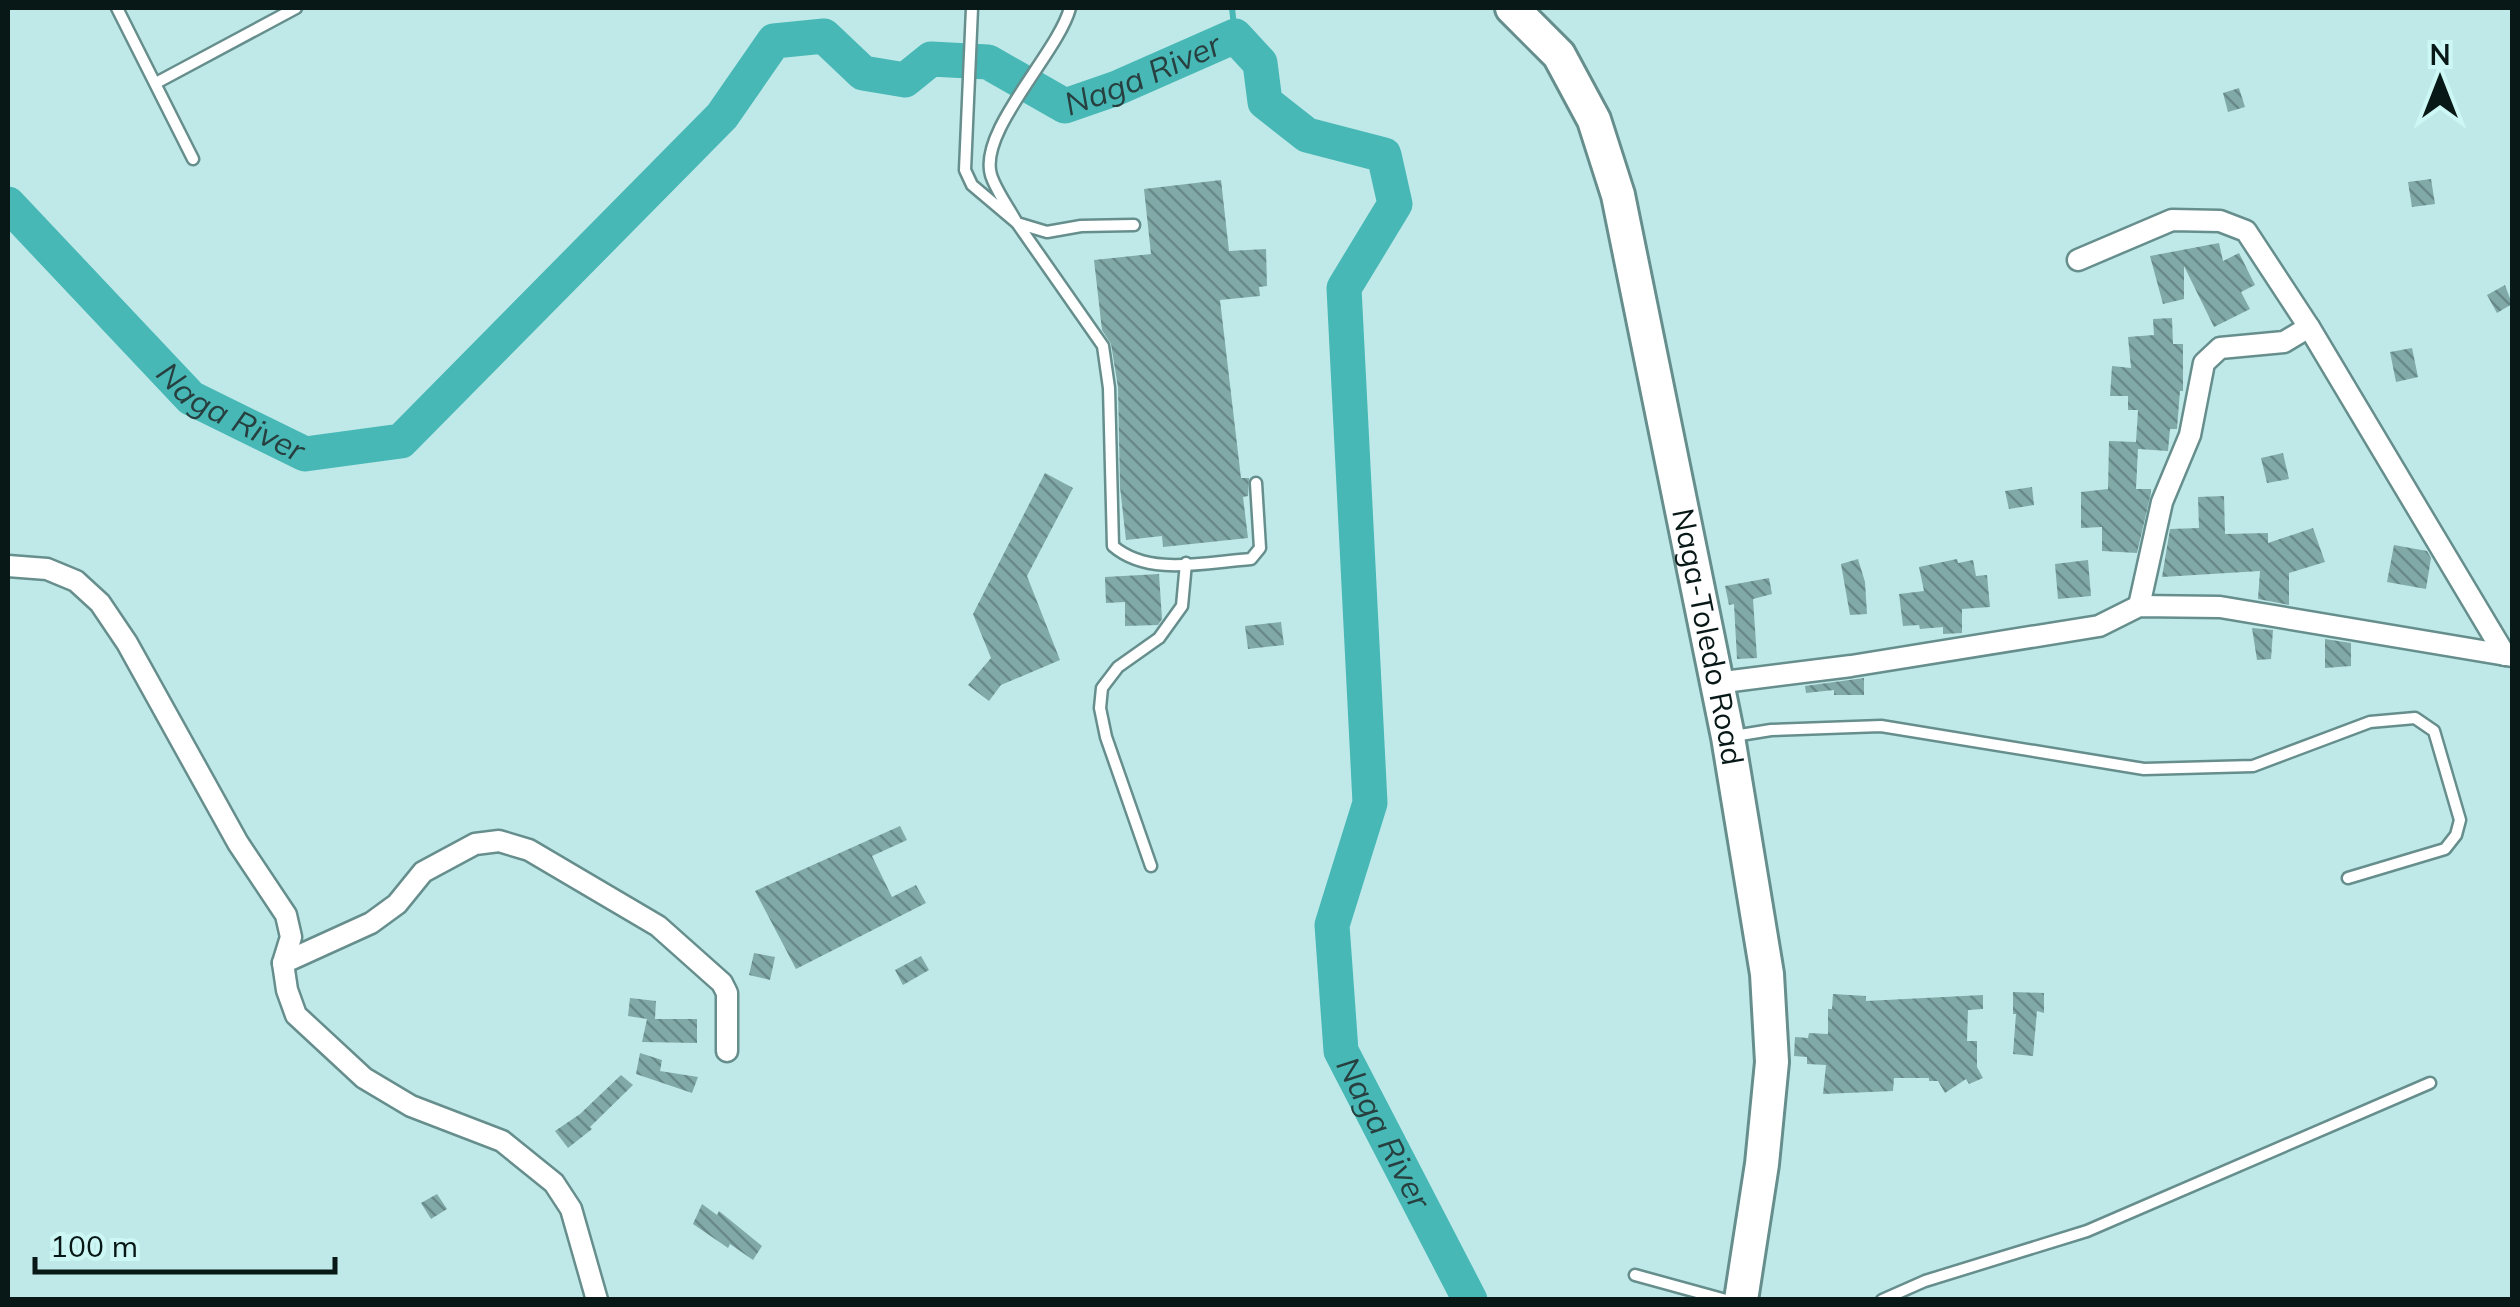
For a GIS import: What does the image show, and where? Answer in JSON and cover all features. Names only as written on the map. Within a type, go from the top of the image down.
[{"type":"highway","name":"Naga-Toledo Road","points":[[1512,8],[1559,55],[1594,120],[1618,194],[1728,738],[1767,974],[1772,1062],[1762,1164],[1740,1300]]},
{"type":"street","points":[[2078,260],[2172,220],[2220,221],[2246,231],[2310,327],[2508,655]]},
{"type":"street","points":[[2139,606],[2162,502],[2190,435],[2204,363],[2220,348],[2284,342],[2310,327]]},
{"type":"street","points":[[8,566],[47,568],[76,581],[100,603],[127,643],[238,843],[286,916],[290,937],[283,964],[296,1015],[364,1078],[411,1106],[502,1141],[554,1183],[571,1209],[597,1300]]},
{"type":"street","points":[[1716,683],[1851,666],[2099,626],[2139,606],[2220,607],[2508,655]]},
{"type":"street","points":[[283,964],[370,923],[398,904],[423,872],[475,844],[499,841],[528,850],[658,926],[722,983],[727,992],[727,1051]]},
{"type":"lane","points":[[117,8],[193,159]]},
{"type":"lane","points":[[156,83],[296,8]]},
{"type":"lane","points":[[972,8],[964,155],[972,185],[1018,224],[1047,232],[1081,226],[1134,225]]},
{"type":"lane","points":[[1070,8],[989,154],[992,176],[1018,224],[1103,346],[1109,388],[1114,546],[1127,558],[1144,563],[1250,559],[1260,548],[1256,483]]},
{"type":"lane","points":[[1151,866],[1106,737],[1100,708],[1102,688],[1118,667],[1160,638],[1182,606],[1186,563]]},
{"type":"lane","points":[[1728,738],[1771,730],[1881,726],[2144,768],[2253,766],[2370,722],[2415,718],[2434,731],[2460,820],[2456,835],[2444,849],[2348,878]]},
{"type":"lane","points":[[1882,1300],[1925,1281],[2087,1231],[2430,1083]]},
{"type":"lane","points":[[1635,1274],[1726,1300]]},
{"type":"building","points":[[2239,88],[2245,107],[2228,112],[2223,93]]},
{"type":"building","points":[[2431,179],[2435,204],[2412,207],[2408,182]]},
{"type":"building","points":[[1221,180],[1229,251],[1266,249],[1267,286],[1259,287],[1260,296],[1220,300],[1241,478],[1249,478],[1248,496],[1243,497],[1248,538],[1163,547],[1162,536],[1126,540],[1120,487],[1118,387],[1111,344],[1102,330],[1094,260],[1151,254],[1144,189]]},
{"type":"building","points":[[2219,243],[2223,261],[2239,253],[2255,285],[2241,292],[2250,309],[2214,327],[2184,266],[2184,299],[2163,304],[2150,256]]},
{"type":"building","points":[[2505,285],[2512,304],[2497,313],[2487,295]]},
{"type":"building","points":[[2172,318],[2173,344],[2183,344],[2183,391],[2177,429],[2170,429],[2168,451],[2138,449],[2136,489],[2151,489],[2151,493],[2137,553],[2102,551],[2102,527],[2081,528],[2081,492],[2108,489],[2109,441],[2136,442],[2138,410],[2128,410],[2128,396],[2110,396],[2112,366],[2131,368],[2128,337],[2154,335],[2153,319]]},
{"type":"building","points":[[2412,348],[2418,377],[2396,382],[2390,352]]},
{"type":"building","points":[[2283,453],[2289,479],[2267,483],[2261,458]]},
{"type":"building","points":[[1045,473],[1073,488],[1027,576],[1060,660],[1001,685],[989,701],[968,685],[991,658],[973,614]]},
{"type":"building","points":[[2032,487],[2034,505],[2009,509],[2005,491]]},
{"type":"building","points":[[2224,496],[2225,534],[2268,533],[2268,543],[2313,528],[2325,562],[2289,573],[2289,605],[2258,599],[2260,571],[2162,577],[2170,529],[2199,528],[2198,497]]},
{"type":"building","points":[[2394,545],[2427,551],[2431,558],[2426,589],[2387,582]]},
{"type":"building","points":[[1858,559],[1865,582],[1867,614],[1850,615],[1841,564]]},
{"type":"building","points":[[1957,559],[1958,563],[1973,560],[1976,576],[1987,575],[1990,607],[1962,609],[1962,633],[1943,634],[1943,627],[1903,626],[1899,594],[1924,591],[1919,567]]},
{"type":"building","points":[[2088,560],[2091,596],[2058,599],[2055,564]]},
{"type":"building","points":[[1159,574],[1162,619],[1158,625],[1125,626],[1125,602],[1106,603],[1105,577]]},
{"type":"building","points":[[1769,578],[1772,594],[1753,599],[1757,658],[1737,659],[1734,604],[1729,605],[1725,586]]},
{"type":"building","points":[[1281,622],[1284,645],[1248,649],[1245,626]]},
{"type":"building","points":[[2252,628],[2273,630],[2271,659],[2257,660]]},
{"type":"building","points":[[2325,639],[2351,643],[2351,666],[2325,668]]},
{"type":"building","points":[[1864,678],[1864,695],[1834,695],[1834,690],[1806,693],[1805,686]]},
{"type":"building","points":[[900,826],[907,840],[872,856],[892,897],[916,885],[926,903],[796,969],[755,891]]},
{"type":"building","points":[[754,953],[775,957],[770,980],[749,975]]},
{"type":"building","points":[[921,956],[929,970],[903,985],[895,970]]},
{"type":"building","points":[[2013,992],[2044,993],[2044,1013],[2037,1011],[2033,1056],[2013,1054]]},
{"type":"building","points":[[1833,994],[1866,996],[1866,1001],[1983,995],[1983,1009],[1968,1010],[1967,1041],[1977,1041],[1977,1067],[1983,1078],[1969,1084],[1966,1079],[1945,1093],[1938,1081],[1929,1078],[1894,1078],[1893,1091],[1823,1094],[1826,1065],[1807,1064],[1807,1057],[1794,1056],[1795,1037],[1828,1034],[1828,1009],[1832,1009]]},
{"type":"building","points":[[630,998],[656,1001],[655,1019],[697,1019],[697,1043],[642,1042],[647,1019],[628,1016]]},
{"type":"building","points":[[640,1053],[662,1060],[660,1071],[698,1077],[692,1093],[636,1074]]},
{"type":"building","points":[[621,1075],[633,1085],[592,1129],[568,1148],[555,1131],[580,1114]]},
{"type":"building","points":[[437,1194],[447,1209],[431,1219],[421,1203]]},
{"type":"building","points":[[702,1204],[717,1215],[719,1211],[762,1246],[753,1260],[693,1224]]},
{"type":"waterway","points":[[1232,8],[1235,36]]},
{"type":"waterway","name":"Naga River","points":[[8,204],[191,398],[305,454],[401,441],[722,116],[774,41],[824,36],[863,73],[905,80],[931,59],[988,62],[1065,106],[1117,88],[1235,36],[1260,63],[1265,102],[1307,135],[1384,155],[1395,204],[1344,288],[1370,803],[1332,925],[1341,1051],[1470,1300]]}]
